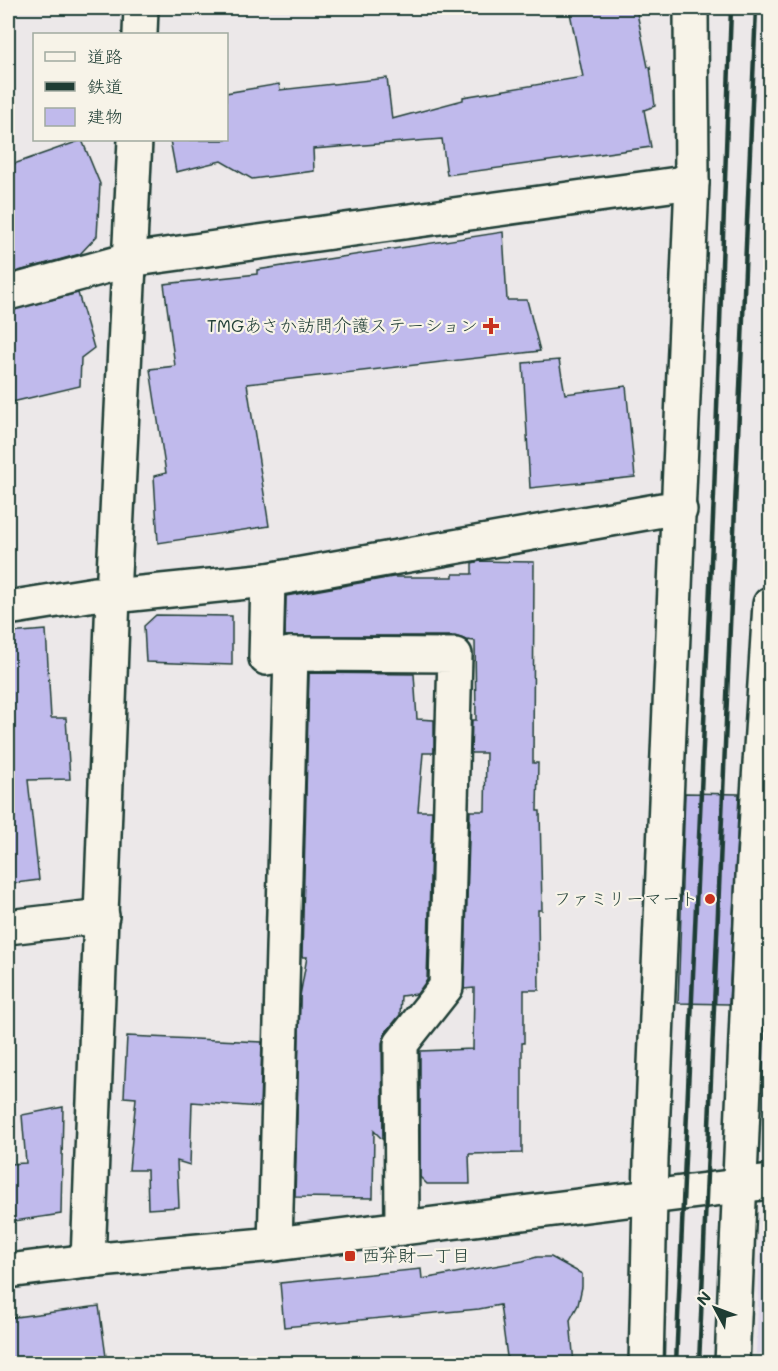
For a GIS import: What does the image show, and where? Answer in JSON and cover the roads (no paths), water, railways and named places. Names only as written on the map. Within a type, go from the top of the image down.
[{"type":"street","points":[[140,33],[141,8]]},
{"type":"street","points":[[646,1364],[650,1198],[692,182],[691,8]]},
{"type":"street","points":[[88,1261],[113,597],[135,141]]},
{"type":"street","points":[[8,292],[129,260],[692,182]]},
{"type":"street","points":[[8,608],[95,594],[113,597],[268,580],[662,510],[680,510]]},
{"type":"street","points":[[268,580],[266,658],[291,654],[455,655],[446,987],[401,1044],[402,1228]]},
{"type":"street","points":[[732,1364],[755,1185],[771,604]]},
{"type":"street","points":[[275,1244],[291,654]]},
{"type":"street","points":[[8,927],[102,916]]},
{"type":"street","points":[[8,1271],[88,1261],[275,1244],[755,1185]]},
{"type":"railway","points":[[676,1364],[714,494],[731,8]]},
{"type":"railway","points":[[699,1364],[756,8]]},
{"type":"place","name":"TMGあさか訪問介護ステーション","points":[[491,326]]},
{"type":"place","name":"ファミリーマート","points":[[710,899]]},
{"type":"place","name":"西弁財一丁目","points":[[350,1256]]}]
